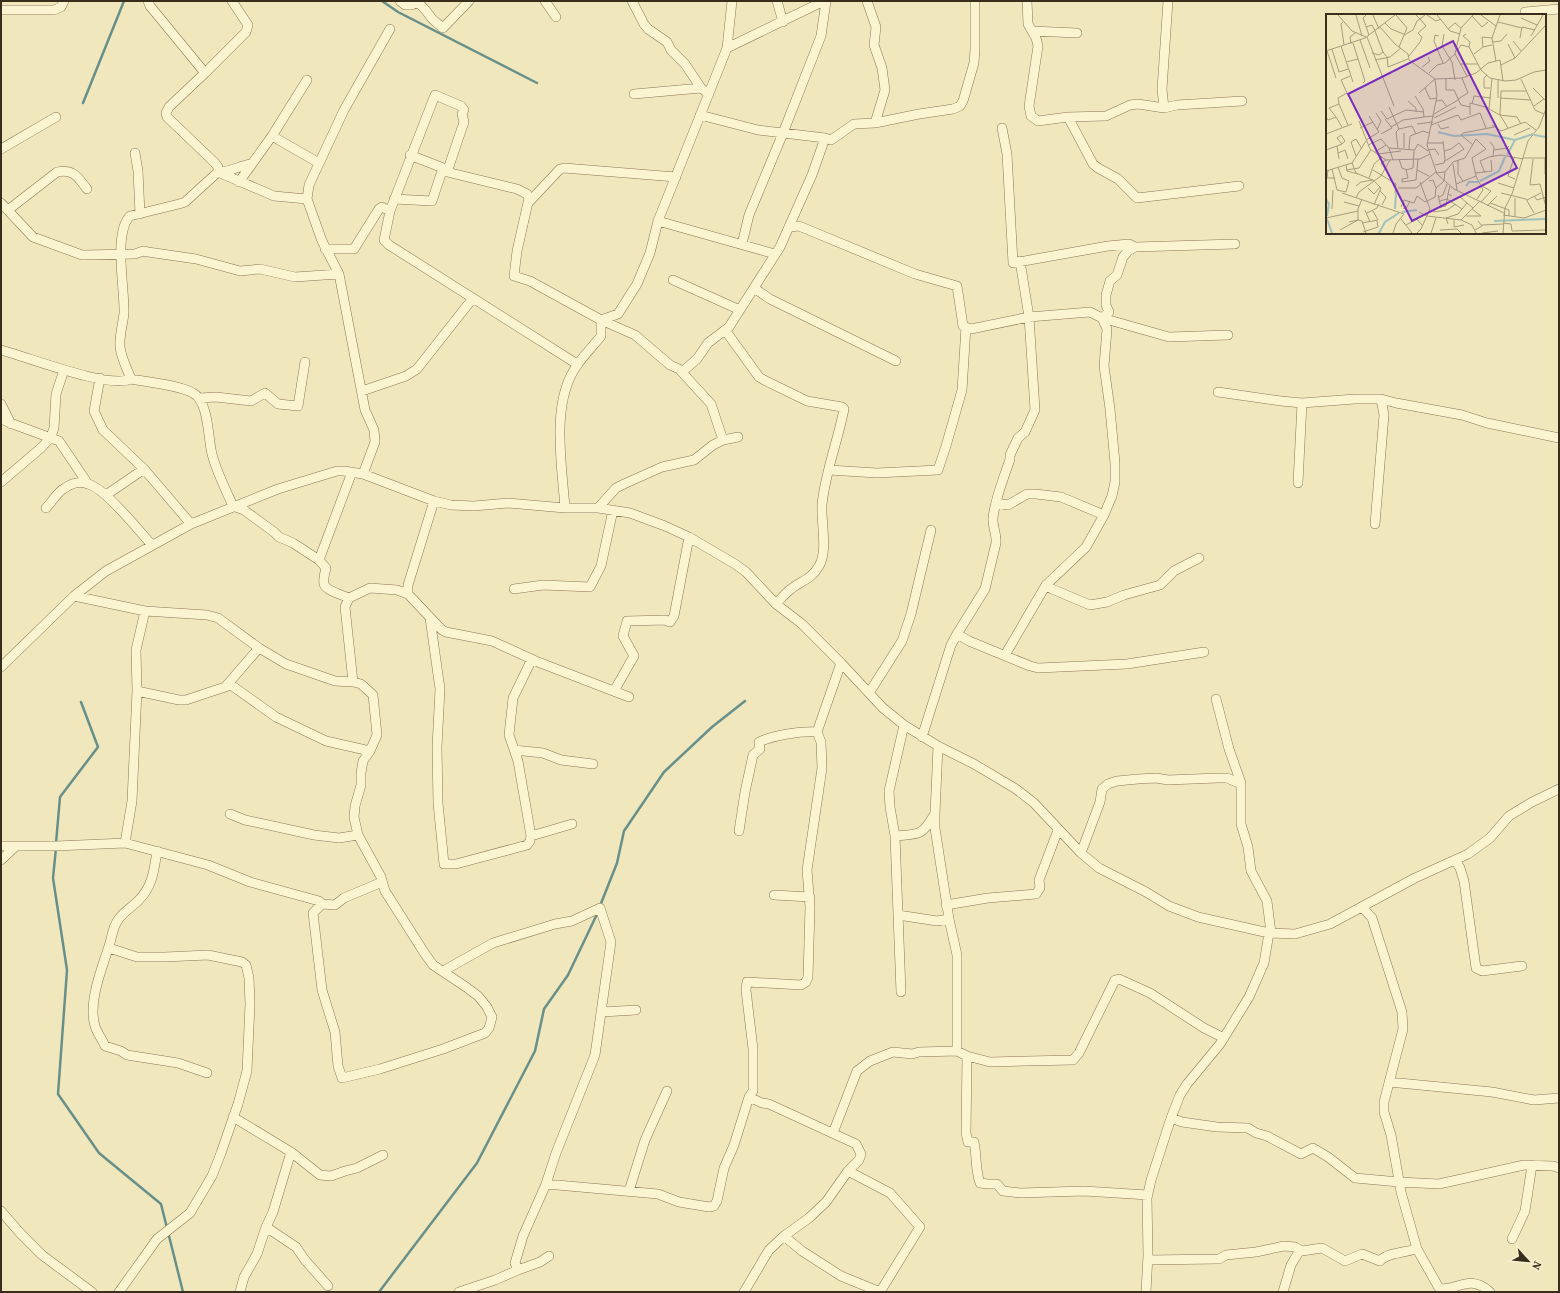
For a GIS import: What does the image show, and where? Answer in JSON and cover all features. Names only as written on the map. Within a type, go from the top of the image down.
[{"type":"street","points":[[1,10],[54,10],[61,7],[64,1]]},
{"type":"street","points":[[148,1],[150,6],[205,73]]},
{"type":"street","points":[[218,172],[218,168],[215,163],[167,117],[166,112],[169,107],[246,32],[248,25],[232,1]]},
{"type":"street","points":[[400,1],[404,5],[412,5],[413,3],[419,4],[443,28],[469,1]]},
{"type":"street","points":[[545,1],[556,17]]},
{"type":"street","points":[[633,1],[648,29],[667,42],[671,50],[685,64],[705,91]]},
{"type":"street","points":[[602,320],[618,314],[637,284],[650,253],[658,221],[700,115],[705,91],[727,48],[732,1]]},
{"type":"street","points":[[777,1],[783,22]]},
{"type":"street","points":[[727,48],[825,1]]},
{"type":"street","points":[[742,244],[749,214],[783,133],[820,36],[825,1]]},
{"type":"street","points":[[867,1],[876,27],[874,45],[882,68],[885,90],[875,123]]},
{"type":"street","points":[[700,115],[758,130],[831,140],[854,124],[875,123],[954,109],[960,106],[963,101],[974,63],[974,1]]},
{"type":"street","points":[[1027,1],[1028,24],[1036,38],[1038,46],[1029,106],[1031,116],[1038,121],[1068,117],[1106,116],[1130,105],[1138,104],[1164,108],[1177,105],[1242,101]]},
{"type":"street","points":[[1164,108],[1162,89],[1168,1]]},
{"type":"street","points":[[1525,12],[1559,9]]},
{"type":"street","points":[[363,474],[375,442],[374,430],[365,410],[339,274],[325,249],[307,199],[310,185],[319,163],[344,110],[390,29]]},
{"type":"street","points":[[1032,30],[1077,33]]},
{"type":"street","points":[[239,182],[250,164],[272,136],[307,80]]},
{"type":"street","points":[[634,94],[705,91]]},
{"type":"street","points":[[394,199],[432,201],[464,122],[462,114],[464,110],[461,106],[435,95],[420,136],[410,155],[394,199],[384,240],[389,245],[577,364]]},
{"type":"street","points":[[1,149],[56,117]]},
{"type":"street","points":[[1068,117],[1093,164],[1118,179],[1137,198],[1239,186]]},
{"type":"street","points":[[1002,128],[1008,154],[1013,263],[1108,246],[1129,244],[1135,247]]},
{"type":"street","points":[[272,136],[319,163]]},
{"type":"street","points":[[682,372],[697,359],[708,342],[729,327],[780,247],[812,175],[825,138]]},
{"type":"street","points":[[135,153],[138,171],[140,214]]},
{"type":"street","points":[[410,155],[445,170],[518,189],[527,194],[530,198],[517,252],[514,276],[530,281],[602,320],[635,335],[670,365],[682,372],[711,404],[723,440]]},
{"type":"street","points":[[131,379],[120,346],[124,312],[120,254],[125,225],[128,218],[130,216],[185,202],[218,172],[226,172],[250,164]]},
{"type":"street","points":[[529,202],[560,169],[564,168],[676,177]]},
{"type":"street","points":[[8,210],[57,172],[65,170],[71,172],[88,189]]},
{"type":"street","points":[[218,172],[274,196],[307,199]]},
{"type":"street","points":[[1,203],[33,237],[77,254],[135,254],[148,252],[196,259],[240,271],[260,269],[295,277],[339,274]]},
{"type":"street","points":[[325,249],[354,249],[379,209],[382,208],[390,211]]},
{"type":"street","points":[[658,221],[775,254]]},
{"type":"street","points":[[790,227],[799,226],[915,274],[957,286],[964,326],[971,330],[1029,317],[1090,312],[1102,318],[1169,338],[1228,335]]},
{"type":"street","points":[[1102,318],[1109,312],[1106,304],[1106,295],[1110,281],[1117,275],[1123,257],[1128,251],[1135,247],[1235,244]]},
{"type":"street","points":[[922,737],[951,645],[985,589],[997,536],[993,520],[996,503],[1010,455],[1018,438],[1025,432],[1036,410],[1029,317],[1020,261]]},
{"type":"street","points":[[673,280],[740,310]]},
{"type":"street","points":[[754,288],[770,299],[896,361]]},
{"type":"street","points":[[362,391],[406,376],[417,369],[473,298]]},
{"type":"street","points":[[1005,655],[1046,584],[1086,547],[1104,515],[1112,496],[1115,482],[1115,463],[1104,366],[1107,329],[1102,318]]},
{"type":"street","points":[[565,508],[560,430],[563,400],[569,380],[577,364],[602,336],[602,320]]},
{"type":"street","points":[[829,470],[877,473],[938,470],[962,390],[966,327]]},
{"type":"street","points":[[725,330],[759,377],[807,401],[842,407],[844,409],[829,470],[822,507],[823,557],[820,566],[807,580],[792,587],[776,604]]},
{"type":"street","points":[[1,350],[64,370],[110,381],[124,382],[131,379],[172,386],[193,392],[200,398],[204,407],[211,452],[232,506]]},
{"type":"street","points":[[200,398],[216,397],[251,401],[265,393],[278,404],[298,406],[305,362]]},
{"type":"street","points":[[1,482],[41,448],[51,437],[54,428],[56,394],[64,370]]},
{"type":"street","points":[[100,378],[94,411],[103,430],[144,469],[191,524]]},
{"type":"street","points":[[1218,392],[1302,403],[1356,399],[1381,399],[1396,403],[1462,414],[1487,422],[1559,438]]},
{"type":"street","points":[[1375,524],[1384,415],[1381,399]]},
{"type":"street","points":[[1298,483],[1302,403]]},
{"type":"street","points":[[1,404],[11,424]]},
{"type":"street","points":[[1,419],[59,441],[88,484]]},
{"type":"street","points":[[598,508],[616,488],[662,467],[694,460],[723,440],[738,436]]},
{"type":"street","points":[[106,495],[144,469]]},
{"type":"street","points":[[1,667],[74,596],[106,571],[152,545],[191,524],[232,506],[337,471],[352,472],[363,474],[450,505],[474,506],[508,503],[613,510],[646,518],[689,537],[746,572],[776,604],[802,624],[841,663],[882,708],[904,726],[1016,789],[1034,803],[1058,830],[1081,853],[1099,868],[1146,892],[1169,906],[1198,916],[1270,933],[1295,934],[1330,924],[1416,878],[1468,854],[1490,838],[1509,816],[1532,802],[1559,789]]},
{"type":"street","points":[[319,560],[352,472]]},
{"type":"street","points":[[46,508],[64,488],[79,482],[88,484],[97,488],[106,495],[152,545]]},
{"type":"street","points":[[996,503],[1008,505],[1027,494],[1061,497],[1104,515]]},
{"type":"street","points":[[408,594],[408,585],[434,500]]},
{"type":"street","points":[[232,506],[244,510],[279,537],[294,543],[319,560],[326,568],[324,584],[327,588],[349,598]]},
{"type":"street","points":[[514,589],[543,585],[590,587],[601,566],[613,510]]},
{"type":"street","points":[[869,693],[902,641],[911,614],[931,530]]},
{"type":"street","points":[[614,691],[634,656],[623,636],[627,621],[665,620],[670,622],[674,616],[689,537]]},
{"type":"street","points":[[1046,584],[1052,589],[1090,605],[1107,602],[1124,594],[1160,585],[1174,572],[1199,558]]},
{"type":"street","points":[[353,682],[345,607],[349,598],[370,588],[397,590],[408,594],[430,618],[446,632],[492,641],[532,659],[629,697]]},
{"type":"street","points":[[74,596],[145,611],[207,615],[218,618],[259,648],[286,664],[335,681],[360,684],[373,695],[377,735],[370,751],[363,761],[361,773],[362,785],[354,817],[358,835],[382,882],[385,892],[425,954],[433,964],[478,996],[487,1007],[492,1017],[489,1028],[485,1033],[443,1049],[394,1065],[342,1078],[338,1066],[335,1032],[322,990],[313,913],[322,904]]},
{"type":"street","points":[[125,843],[132,801],[137,690],[136,650],[145,611]]},
{"type":"street","points":[[430,618],[440,689],[437,747],[438,803],[444,864],[456,864],[527,845],[530,841],[531,836],[514,750],[509,735],[513,698],[532,659]]},
{"type":"street","points":[[957,634],[969,641],[1038,668],[1127,664],[1204,652]]},
{"type":"street","points":[[226,686],[259,648]]},
{"type":"street","points":[[546,1184],[658,1194],[679,1202],[709,1207],[714,1206],[717,1201],[724,1168],[734,1146],[749,1097],[753,1091],[753,1056],[746,990],[747,982],[801,985],[806,982],[808,976],[810,897],[808,864],[822,768],[821,742],[817,732],[841,663]]},
{"type":"street","points":[[137,690],[179,700],[186,700],[231,685],[276,717],[326,741],[370,751]]},
{"type":"street","points":[[1146,1292],[1148,1260],[1146,1207],[1151,1180],[1171,1118],[1180,1095],[1187,1084],[1224,1038],[1249,997],[1264,963],[1270,933],[1267,901],[1251,871],[1248,847],[1241,824],[1241,784],[1229,749],[1216,699]]},
{"type":"street","points":[[901,992],[895,836],[889,791],[904,726]]},
{"type":"street","points":[[739,832],[745,792],[754,755],[760,749],[759,742],[806,732],[817,732]]},
{"type":"street","points":[[938,746],[935,828],[948,919],[957,955],[957,1051]]},
{"type":"street","points":[[514,750],[543,753],[562,760],[594,764]]},
{"type":"street","points":[[1081,853],[1100,802],[1102,789],[1108,784],[1117,781],[1156,778],[1168,780],[1227,778],[1241,784]]},
{"type":"street","points":[[230,814],[245,820],[314,835],[339,838],[358,835]]},
{"type":"street","points":[[895,836],[921,833],[928,826],[935,814]]},
{"type":"street","points":[[531,836],[572,824]]},
{"type":"street","points":[[946,904],[988,898],[1036,894],[1040,888],[1040,880],[1058,830]]},
{"type":"street","points":[[1,846],[56,846],[125,843],[208,865],[250,882],[315,898],[322,904],[335,904],[344,898],[382,882]]},
{"type":"street","points":[[1,860],[16,846]]},
{"type":"street","points":[[157,851],[151,883],[143,896],[118,920],[114,926],[109,948],[98,977],[93,1016],[95,1027],[105,1046],[128,1055],[178,1063],[207,1073]]},
{"type":"street","points":[[1455,860],[1460,868],[1464,881],[1476,968],[1482,971],[1522,966]]},
{"type":"street","points":[[774,895],[810,897]]},
{"type":"street","points":[[1362,907],[1372,918],[1404,1020],[1384,1102],[1384,1112],[1391,1134],[1400,1182],[1417,1249],[1440,1290],[1448,1290],[1472,1283],[1484,1286],[1490,1292]]},
{"type":"street","points":[[443,971],[493,943],[555,924],[572,921],[600,908],[611,942],[594,1059],[556,1153],[546,1184],[524,1236],[515,1263],[518,1270]]},
{"type":"street","points":[[898,916],[937,921],[948,919]]},
{"type":"street","points":[[109,948],[137,957],[148,958],[208,955],[235,960],[246,965],[249,978],[250,1004],[247,1071],[238,1104],[212,1176],[190,1213],[157,1239],[119,1292]]},
{"type":"street","points":[[833,1133],[857,1071],[865,1064],[893,1052],[912,1054],[919,1052],[957,1051],[967,1056],[990,1062],[1073,1060],[1079,1053],[1115,980],[1120,979],[1150,993],[1204,1028],[1224,1038]]},
{"type":"street","points":[[602,1012],[636,1010]]},
{"type":"street","points":[[967,1056],[966,1133],[968,1142],[974,1142],[976,1171],[980,1183],[998,1184],[1003,1191],[1084,1191],[1148,1195]]},
{"type":"street","points":[[1389,1082],[1492,1092],[1534,1100],[1559,1098]]},
{"type":"street","points":[[629,1191],[645,1140],[667,1091]]},
{"type":"street","points":[[744,1292],[769,1250],[784,1236],[809,1218],[826,1202],[848,1171],[858,1160],[860,1154],[860,1149],[856,1144],[749,1097]]},
{"type":"street","points":[[233,1117],[291,1152],[320,1175],[331,1176],[357,1168],[383,1155]]},
{"type":"street","points":[[1171,1118],[1182,1122],[1210,1126],[1248,1128],[1301,1154],[1311,1148],[1317,1150],[1355,1178],[1439,1184],[1524,1165],[1559,1168]]},
{"type":"street","points":[[240,1292],[244,1277],[257,1254],[266,1227],[274,1212],[291,1152]]},
{"type":"street","points":[[1512,1239],[1525,1211],[1532,1165]]},
{"type":"street","points":[[784,1236],[802,1251],[841,1276],[880,1292],[920,1227],[890,1193],[848,1171]]},
{"type":"street","points":[[1,1211],[42,1255],[92,1292]]},
{"type":"street","points":[[266,1227],[296,1247],[305,1260],[328,1286]]},
{"type":"street","points":[[1148,1260],[1219,1259],[1226,1255],[1256,1252],[1282,1246],[1295,1247],[1300,1250],[1322,1248],[1344,1261],[1362,1254],[1380,1262],[1382,1258],[1417,1249]]},
{"type":"street","points":[[1283,1292],[1291,1265],[1300,1250]]},
{"type":"street","points":[[459,1292],[495,1280],[540,1262],[549,1256]]},
{"type":"waterway","points":[[83,103],[124,1]]},
{"type":"waterway","points":[[382,1],[398,12],[537,83]]},
{"type":"waterway","points":[[600,906],[617,863],[624,831],[664,772],[712,727],[745,701]]},
{"type":"waterway","points":[[56,843],[60,797],[98,747],[81,702]]},
{"type":"waterway","points":[[56,848],[53,878],[67,970],[58,1094],[99,1153],[161,1204],[183,1292]]},
{"type":"waterway","points":[[379,1292],[477,1163],[535,1051],[544,1009],[568,975],[598,912]]}]
